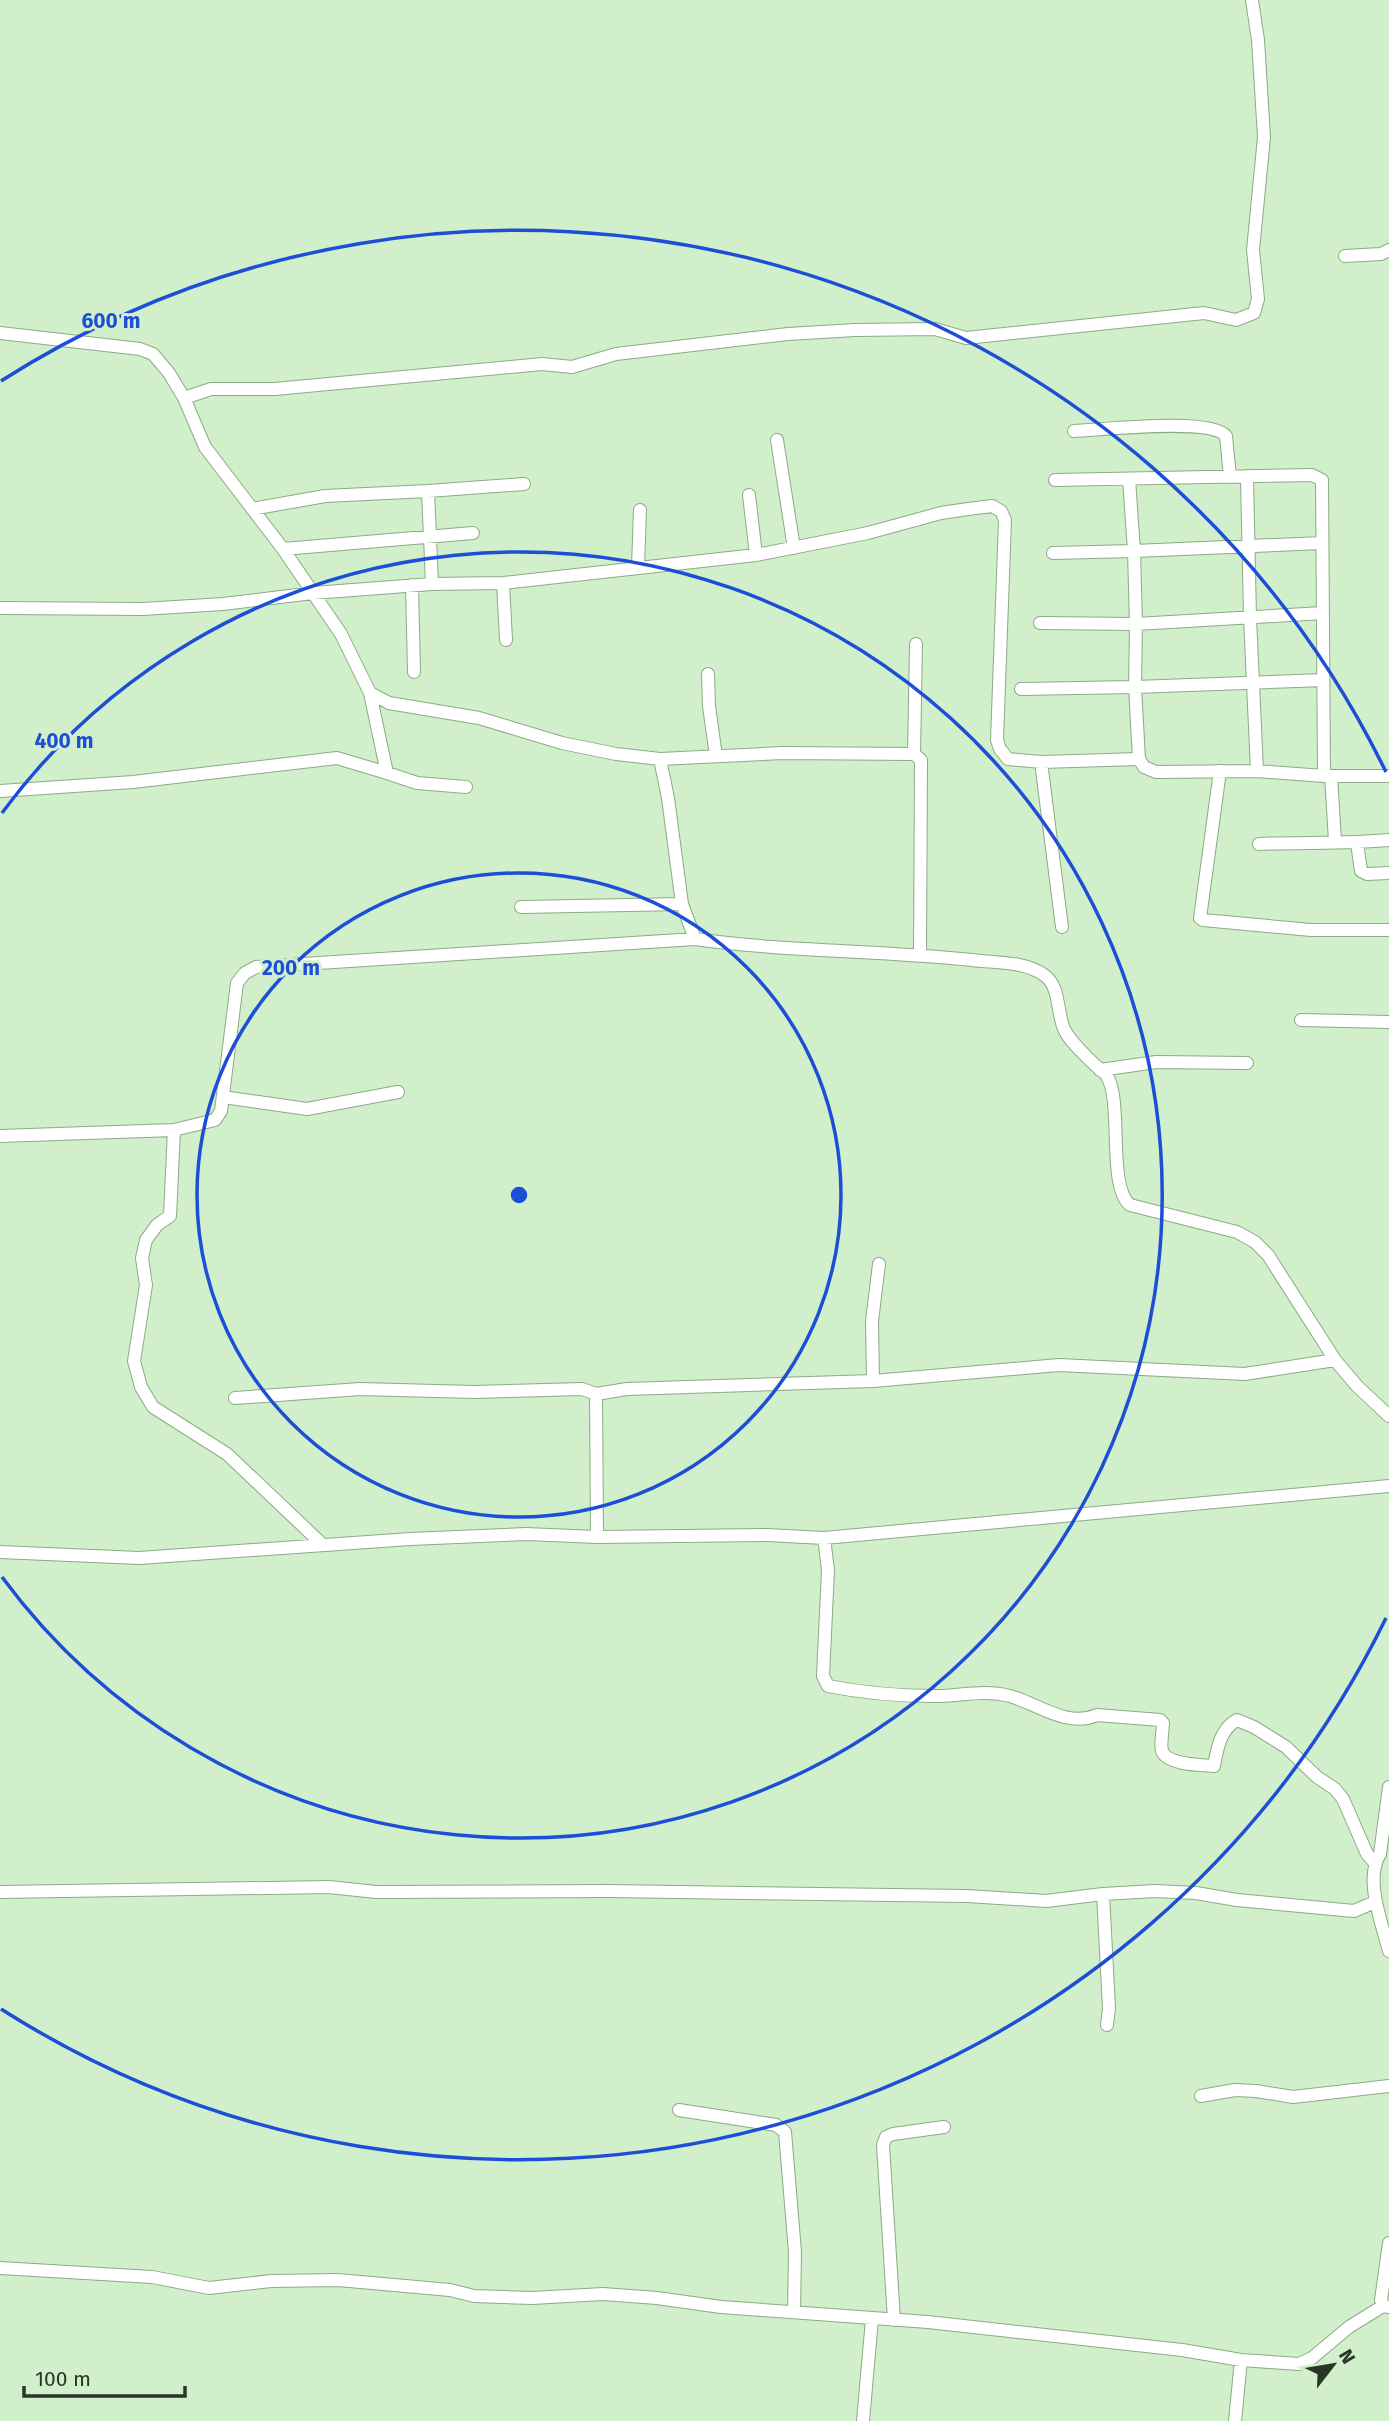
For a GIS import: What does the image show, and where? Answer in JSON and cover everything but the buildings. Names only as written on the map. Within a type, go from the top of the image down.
[{"type":"street","points":[[184,398],[211,388],[275,389],[542,363],[572,367],[617,354],[788,334],[935,329],[966,338],[1204,313],[1236,320],[1254,313],[1258,299],[1254,250],[1264,137],[1258,40],[1252,0]]},
{"type":"street","points":[[1345,256],[1381,254],[1389,250]]},
{"type":"street","points":[[0,333],[140,349],[153,354],[169,373],[184,398],[205,447],[284,549],[341,634],[370,693],[387,773]]},
{"type":"street","points":[[1074,431],[1163,425],[1204,427],[1222,431],[1226,436],[1230,477]]},
{"type":"street","points":[[777,440],[794,548]]},
{"type":"street","points":[[1055,480],[1312,475],[1322,480],[1323,680],[1327,776],[1335,841]]},
{"type":"street","points":[[1247,476],[1257,771]]},
{"type":"street","points":[[1129,479],[1134,551],[1135,687],[1139,760],[1144,767],[1156,772],[1257,771],[1327,776],[1389,776]]},
{"type":"street","points":[[252,509],[325,496],[524,484]]},
{"type":"street","points":[[428,491],[432,584]]},
{"type":"street","points":[[749,495],[756,555]]},
{"type":"street","points":[[0,608],[157,608],[412,585],[503,583],[756,555],[868,533],[941,513],[992,506],[1001,511],[1005,520],[997,740],[1000,749],[1008,759],[1041,762],[1139,760]]},
{"type":"street","points":[[638,567],[640,510]]},
{"type":"street","points":[[284,549],[473,533]]},
{"type":"street","points":[[1053,553],[1322,542]]},
{"type":"street","points":[[503,583],[506,639]]},
{"type":"street","points":[[412,585],[414,673]]},
{"type":"street","points":[[1040,623],[1136,624],[1323,613]]},
{"type":"street","points":[[914,754],[916,644]]},
{"type":"street","points":[[708,674],[709,706],[716,756]]},
{"type":"street","points":[[1021,689],[1323,680]]},
{"type":"street","points":[[370,693],[389,702],[479,718],[562,743],[616,754],[660,759],[782,753],[914,754],[920,760],[920,955]]},
{"type":"street","points":[[0,791],[133,782],[337,758],[417,783],[466,787]]},
{"type":"street","points":[[660,759],[682,904],[695,939]]},
{"type":"street","points":[[1041,762],[1062,927]]},
{"type":"street","points":[[1220,771],[1200,918],[1311,930],[1389,930]]},
{"type":"street","points":[[1259,844],[1389,840]]},
{"type":"street","points":[[1357,843],[1361,871],[1367,874],[1389,873]]},
{"type":"street","points":[[521,907],[682,904]]},
{"type":"street","points":[[0,1136],[174,1130],[215,1120],[221,1111],[237,983],[245,973],[256,967],[695,939],[739,945],[920,955],[1023,966],[1046,975],[1052,985],[1063,1027],[1072,1042],[1107,1076],[1111,1091],[1119,1183],[1124,1200],[1130,1205],[1237,1232],[1255,1242],[1268,1255],[1335,1360],[1357,1386],[1389,1416]]},
{"type":"street","points":[[1301,1020],[1389,1022]]},
{"type":"street","points":[[1100,1070],[1156,1062],[1247,1063]]},
{"type":"street","points":[[223,1097],[307,1109],[398,1092]]},
{"type":"street","points":[[174,1130],[170,1216],[158,1225],[146,1240],[142,1258],[146,1285],[134,1361],[141,1387],[153,1406],[227,1454],[323,1545]]},
{"type":"street","points":[[873,1381],[872,1321],[879,1264]]},
{"type":"street","points":[[235,1398],[360,1389],[474,1392],[582,1389],[596,1394],[627,1389],[873,1381],[1059,1364],[1245,1374],[1335,1360]]},
{"type":"street","points":[[596,1394],[597,1537]]},
{"type":"street","points":[[0,1552],[139,1558],[526,1534],[597,1537],[767,1535],[824,1538],[1389,1486]]},
{"type":"street","points":[[824,1538],[828,1570],[822,1676],[828,1686],[860,1692],[937,1696],[976,1691],[1011,1696],[1058,1715],[1088,1719],[1097,1715],[1160,1720],[1163,1723],[1162,1750],[1165,1755],[1178,1762],[1214,1766],[1224,1732],[1237,1720],[1286,1747],[1317,1777],[1335,1789],[1343,1799],[1367,1854],[1374,1862]]},
{"type":"street","points":[[1389,1787],[1380,1854],[1374,1862],[1375,1892],[1389,1951]]},
{"type":"street","points":[[0,1892],[329,1887],[376,1892],[634,1891],[967,1896],[1046,1901],[1155,1891],[1354,1910],[1375,1892],[1389,1894]]},
{"type":"street","points":[[1103,1894],[1109,2008],[1107,2025]]},
{"type":"street","points":[[1201,2096],[1235,2090],[1293,2097],[1389,2086]]},
{"type":"street","points":[[679,2110],[776,2126],[785,2132],[795,2252],[794,2312]]},
{"type":"street","points":[[894,2320],[883,2145],[886,2137],[893,2134],[944,2127]]},
{"type":"street","points":[[0,2268],[128,2275],[209,2288],[271,2281],[338,2280],[450,2290],[474,2296],[532,2298],[603,2294],[894,2320],[1169,2349],[1241,2360],[1299,2364],[1312,2358],[1349,2327],[1386,2306],[1381,2301],[1389,2243]]},
{"type":"street","points":[[863,2421],[872,2319]]},
{"type":"street","points":[[1235,2421],[1241,2360]]}]
